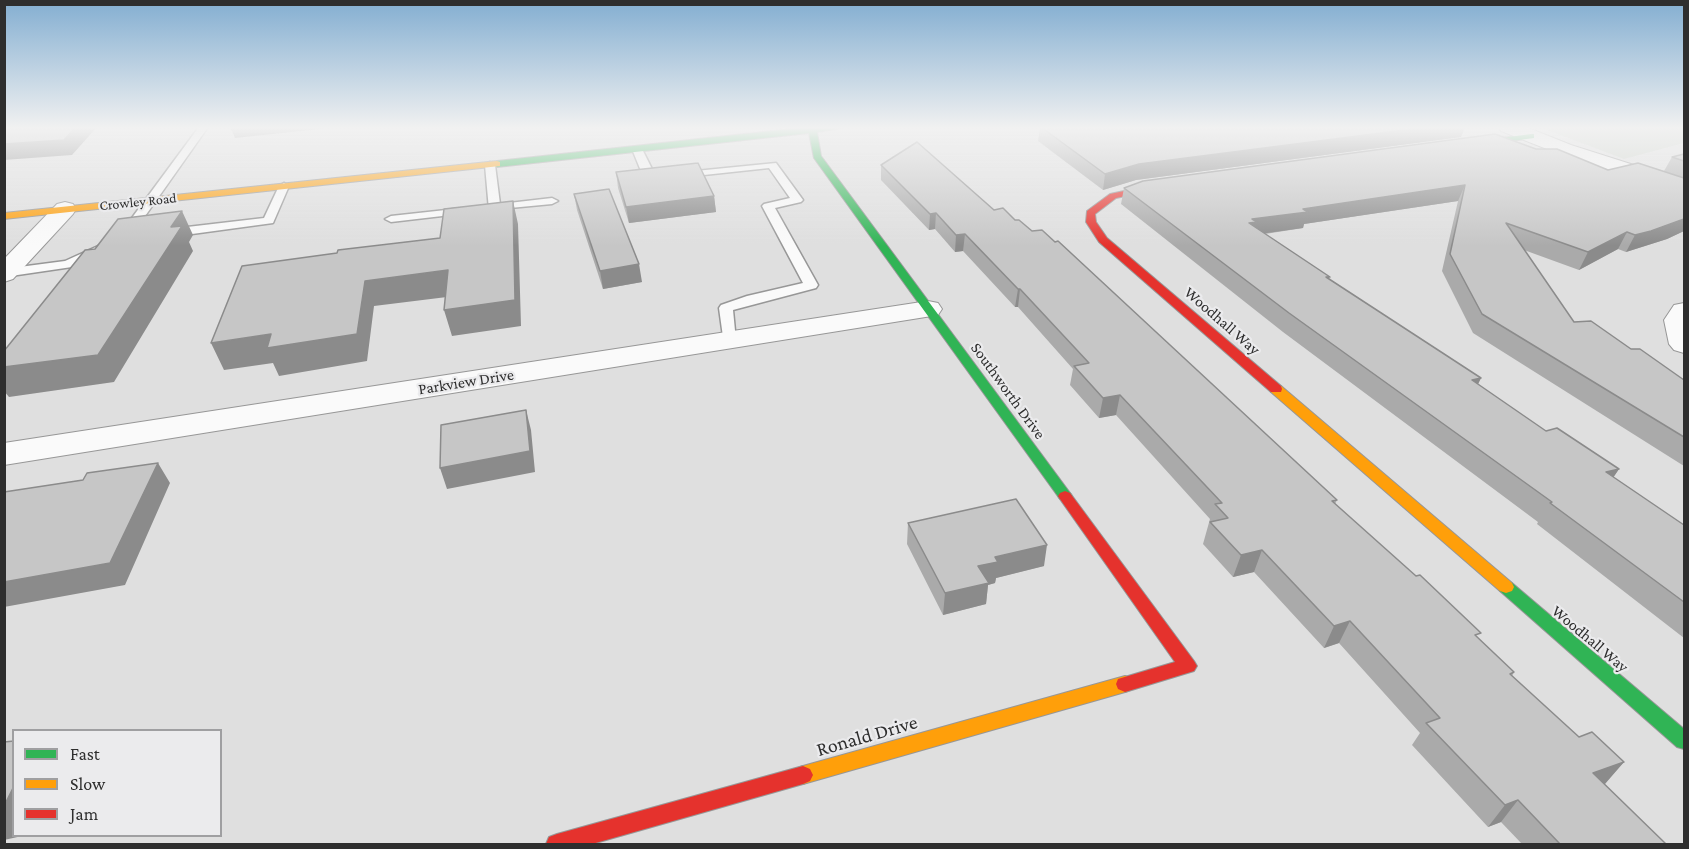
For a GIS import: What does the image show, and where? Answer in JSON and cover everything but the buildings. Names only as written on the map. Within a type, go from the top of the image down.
[{"type":"street","name":"Crowley Road","points":[[4,216],[474,167]]},
{"type":"street","name":"Southworth Drive","points":[[825,167],[1188,666]]},
{"type":"street","points":[[1618,167],[1684,188]]},
{"type":"street","name":"Woodhall Way","points":[[1179,182],[1113,196],[1090,213],[1091,222],[1103,240],[1684,741]]},
{"type":"street","points":[[5,273],[64,209]]},
{"type":"street","name":"Parkview Drive","points":[[4,454],[928,309]]},
{"type":"street","points":[[1684,311],[1677,320],[1684,344]]},
{"type":"street","name":"Ronald Drive","points":[[557,844],[1188,666]]},
{"type":"lane","points":[[123,238],[175,167]]},
{"type":"lane","points":[[483,209],[490,167]]},
{"type":"lane","points":[[644,167],[652,179],[758,167]]},
{"type":"lane","points":[[729,340],[726,309],[752,299],[811,285],[768,206],[797,200],[773,167]]},
{"type":"lane","points":[[5,273],[68,264],[123,238],[269,221],[284,186]]},
{"type":"lane","points":[[391,219],[552,201]]},
{"type":"traffic: fast","points":[[825,167],[1065,496]]},
{"type":"traffic: fast","points":[[1506,587],[1684,741]]},
{"type":"traffic: slow","points":[[4,216],[472,167]]},
{"type":"traffic: slow","points":[[1276,389],[1506,587]]},
{"type":"traffic: slow","points":[[803,775],[1125,684]]},
{"type":"traffic: jam","points":[[1166,185],[1113,196],[1090,213],[1091,222],[1103,240],[1276,389]]},
{"type":"traffic: jam","points":[[1065,496],[1188,666],[1125,684]]},
{"type":"traffic: jam","points":[[557,844],[803,775]]}]
